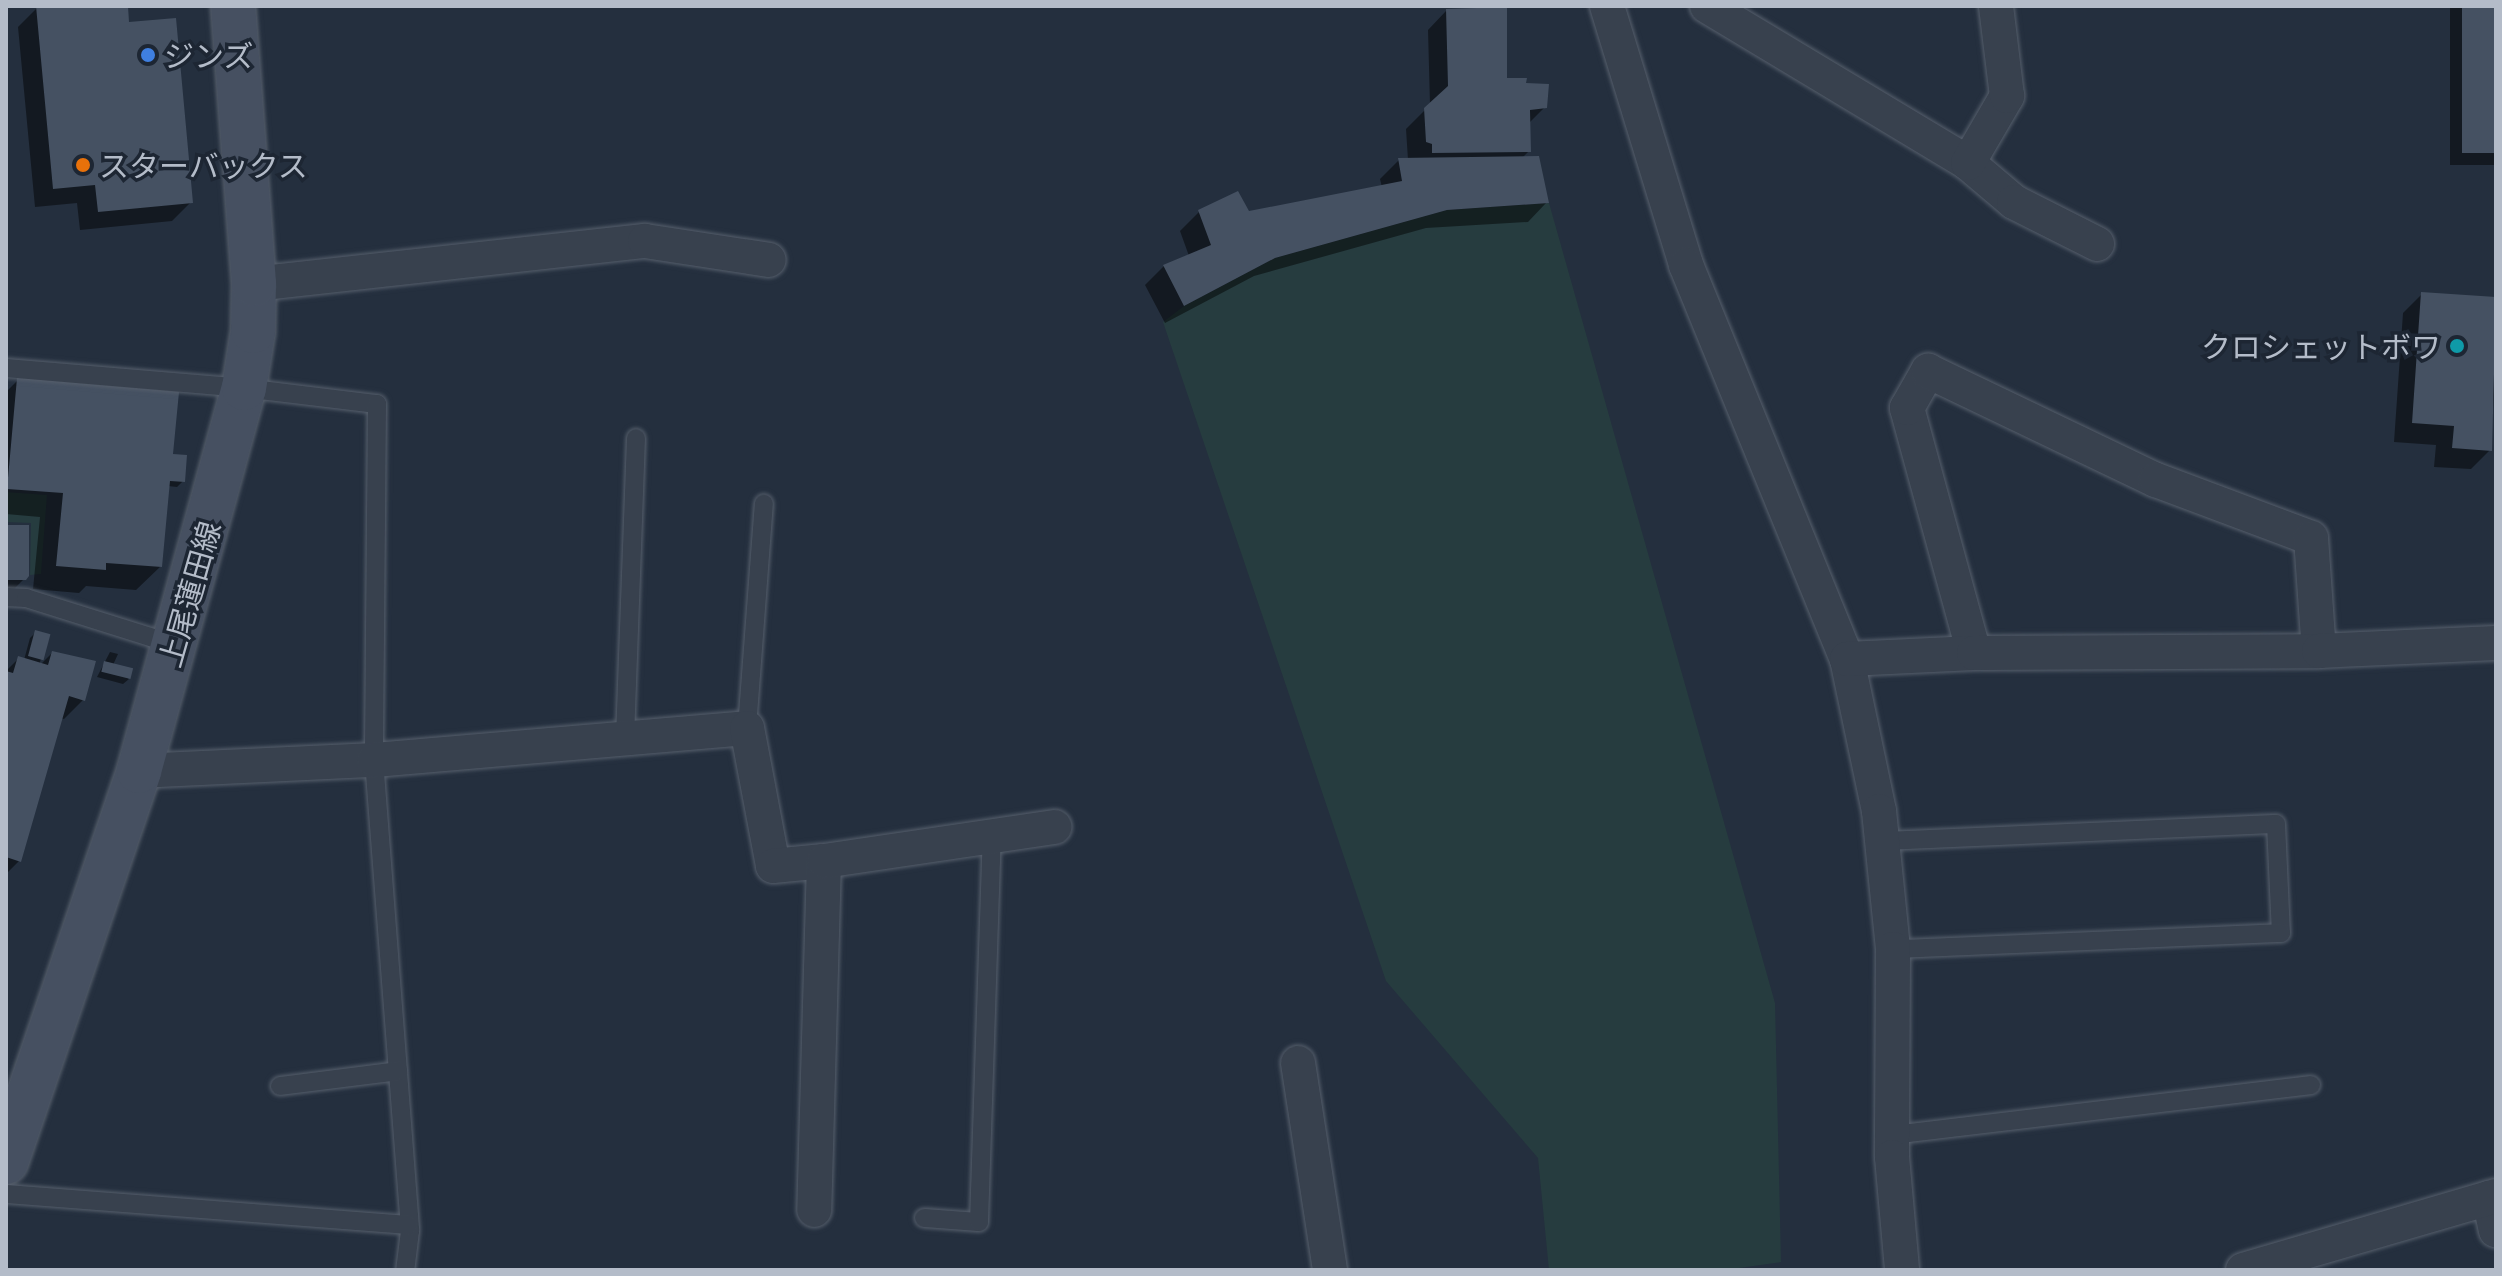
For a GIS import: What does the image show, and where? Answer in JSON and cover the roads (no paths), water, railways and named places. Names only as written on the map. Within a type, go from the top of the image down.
[{"type":"main road","name":"上尾蓮田線","points":[[6,1162],[139,771],[244,388],[253,331],[254,284],[233,6]]},
{"type":"street","points":[[1607,6],[1686,265],[1847,659],[1882,841],[1893,949],[1892,1135],[1902,1270]]},
{"type":"street","points":[[1707,6],[1968,163],[2014,202],[2097,244]]},
{"type":"street","points":[[1968,163],[2007,96],[1996,6]]},
{"type":"street","points":[[254,284],[645,241],[769,260]]},
{"type":"street","points":[[1974,653],[1907,408],[1928,371],[2156,480],[2311,538],[2319,651]]},
{"type":"street","points":[[1847,659],[1974,653],[2319,651],[2496,643]]},
{"type":"street","points":[[139,771],[374,760],[747,728],[773,866],[1055,827]]},
{"type":"street","points":[[814,1210],[824,861]]},
{"type":"street","points":[[1298,1063],[1330,1270]]},
{"type":"street","points":[[2243,1270],[2494,1208]]},
{"type":"lane","points":[[6,368],[244,388],[377,404],[374,760],[409,1225],[405,1270]]},
{"type":"lane","points":[[625,738],[636,438]]},
{"type":"lane","points":[[747,728],[764,504]]},
{"type":"lane","points":[[6,597],[26,598],[176,645]]},
{"type":"lane","points":[[1882,841],[2276,824],[2281,933],[1893,949]]},
{"type":"lane","points":[[924,1218],[979,1222],[992,836]]},
{"type":"lane","points":[[280,1086],[398,1071]]},
{"type":"lane","points":[[1892,1135],[2311,1085]]},
{"type":"lane","points":[[6,1194],[409,1225]]},
{"type":"place","name":"ジンズ","points":[[148,55]]},
{"type":"place","name":"スターバックス","points":[[83,165]]},
{"type":"place","name":"クロシェットボワ","points":[[2457,346]]}]
